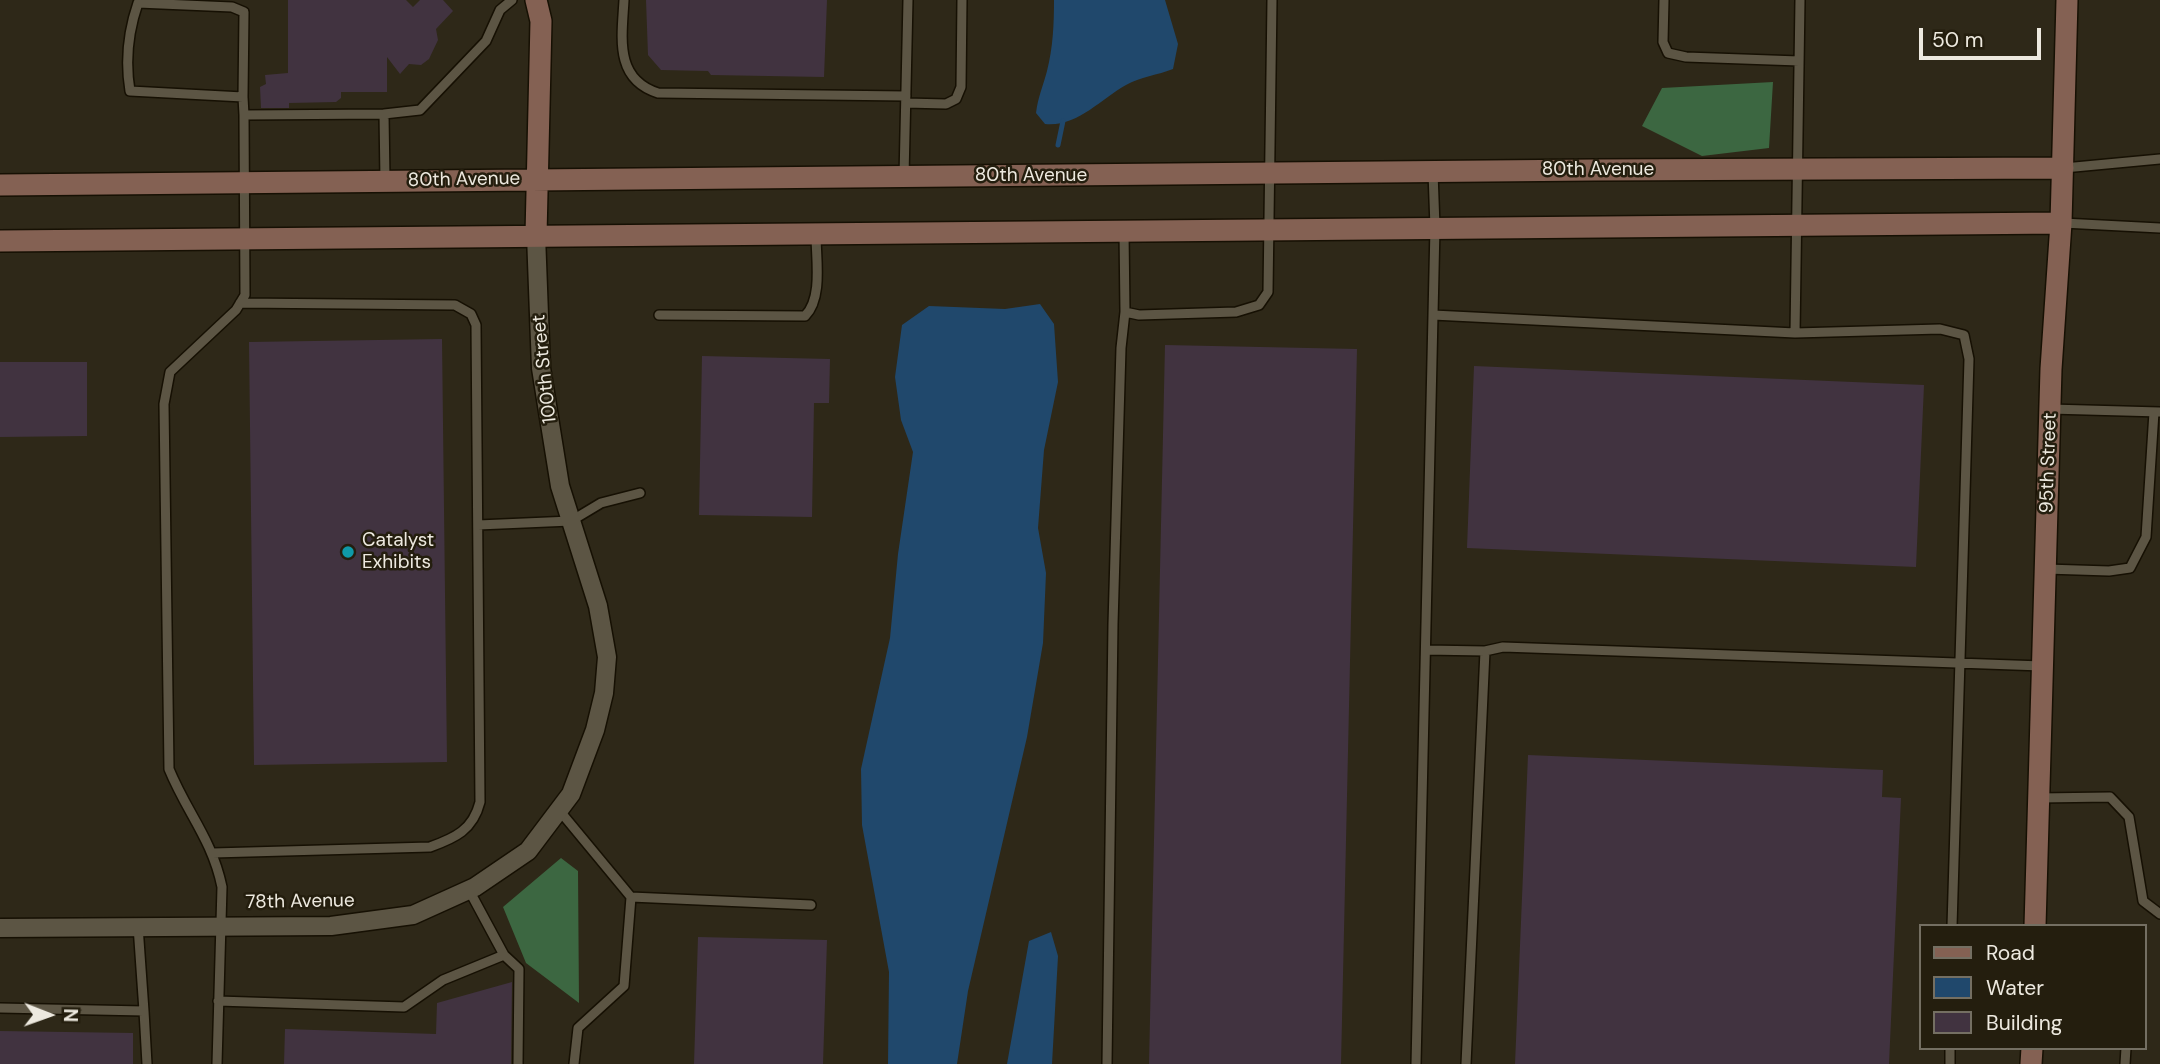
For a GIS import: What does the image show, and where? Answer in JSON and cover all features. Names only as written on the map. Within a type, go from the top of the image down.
[{"type":"street","name":"100th Street","points":[[536,0],[541,21],[536,235],[541,368],[560,486],[598,606],[607,657],[604,693],[595,730]]},
{"type":"street","name":"95th Street","points":[[2035,924],[2050,408],[2061,223],[2067,0]]},
{"type":"street","name":"80th Avenue","points":[[0,185],[2063,169]]},
{"type":"street","points":[[0,241],[2061,223]]},
{"type":"street","name":"78th Avenue","points":[[0,928],[331,926],[413,915],[469,890],[528,851],[571,794],[595,730]]},
{"type":"lane","points":[[244,114],[384,114],[419,110],[486,41],[500,10],[512,0]]},
{"type":"lane","points":[[624,0],[624,64],[631,78],[645,89],[658,93],[906,99],[946,104],[956,99],[961,88],[962,0]]},
{"type":"lane","points":[[904,177],[908,0]]},
{"type":"lane","points":[[1125,312],[1139,315],[1236,312],[1259,305],[1268,292],[1272,0]]},
{"type":"lane","points":[[1664,0],[1663,42],[1668,52],[1686,57],[1799,61]]},
{"type":"lane","points":[[1796,333],[1800,0]]},
{"type":"lane","points":[[217,1064],[218,925],[222,887],[204,832],[181,800],[169,769],[163,404],[170,372],[245,295],[244,12],[232,6],[138,3],[130,25],[127,70],[130,91],[243,97]]},
{"type":"lane","points":[[384,114],[385,181]]},
{"type":"lane","points":[[2063,169],[2160,159]]},
{"type":"lane","points":[[1416,1064],[1435,227],[1433,172]]},
{"type":"lane","points":[[2061,223],[2160,228]]},
{"type":"lane","points":[[1107,1064],[1113,624],[1121,348],[1125,312],[1124,231]]},
{"type":"lane","points":[[659,315],[806,316],[813,309],[815,298],[816,233]]},
{"type":"lane","points":[[213,853],[403,850],[430,847],[455,838],[470,826],[480,802],[476,324],[471,314],[455,304],[240,303]]},
{"type":"lane","points":[[1433,315],[1796,333],[1940,329],[1964,335],[1969,359],[1952,924]]},
{"type":"lane","points":[[2046,569],[2109,571],[2130,568],[2146,537],[2157,412],[2050,408]]},
{"type":"lane","points":[[478,525],[571,521],[601,503],[640,493]]},
{"type":"lane","points":[[1426,650],[1485,651],[1503,648],[2043,666]]},
{"type":"lane","points":[[1466,1064],[1485,651]]},
{"type":"lane","points":[[2039,798],[2109,797],[2129,817],[2143,901],[2160,914]]},
{"type":"lane","points":[[559,810],[631,897],[624,986],[578,1028],[574,1064]]},
{"type":"lane","points":[[469,890],[504,956],[519,969],[518,1064]]},
{"type":"lane","points":[[631,897],[811,905]]},
{"type":"lane","points":[[138,926],[147,1064]]},
{"type":"lane","points":[[218,1001],[404,1007],[443,980],[504,956]]},
{"type":"lane","points":[[0,1008],[144,1011]]},
{"type":"green space","points":[[1773,82],[1769,148],[1702,156],[1642,126],[1662,88]]},
{"type":"green space","points":[[561,858],[578,871],[579,1003],[526,963],[503,907]]},
{"type":"water","points":[[1054,0],[1165,0],[1178,44],[1173,69],[1131,82],[1078,117],[1057,124],[1045,124],[1036,113],[1051,54]]},
{"type":"water","points":[[1040,304],[1054,324],[1058,382],[1044,450],[1038,528],[1046,573],[1043,643],[1027,737],[968,991],[957,1064],[888,1064],[889,972],[862,825],[861,769],[890,638],[898,554],[913,452],[901,420],[895,377],[902,325],[929,306],[1005,309]]},
{"type":"water","points":[[1051,932],[1058,956],[1052,1064],[1007,1064],[1029,941]]},
{"type":"building","points":[[288,0],[406,0],[413,7],[420,0],[443,0],[453,11],[436,29],[438,40],[429,59],[421,65],[409,64],[400,74],[387,57],[387,92],[341,92],[341,98],[336,102],[289,103],[289,108],[261,108],[260,87],[266,84],[265,75],[288,73]]},
{"type":"building","points":[[646,0],[827,0],[824,77],[711,75],[708,71],[661,70],[648,55]]},
{"type":"building","name":"Catalyst Exhibits","points":[[442,339],[447,762],[254,765],[249,342]]},
{"type":"building","points":[[1165,345],[1357,349],[1341,1064],[1149,1064]]},
{"type":"building","points":[[702,356],[830,359],[829,403],[814,403],[812,517],[699,515]]},
{"type":"building","points":[[0,362],[87,362],[87,436],[0,437]]},
{"type":"building","points":[[1474,366],[1924,385],[1916,567],[1467,548]]},
{"type":"building","points":[[1528,755],[1883,770],[1882,797],[1901,798],[1889,1064],[1515,1064]]},
{"type":"building","points":[[698,937],[827,940],[823,1064],[694,1064]]},
{"type":"building","points":[[512,982],[511,1064],[284,1064],[285,1029],[436,1034],[437,1003]]},
{"type":"building","points":[[0,1031],[133,1033],[133,1064],[0,1064]]},
{"type":"waterway","points":[[1058,145],[1063,121]]},
{"type":"place","name":"Catalyst Exhibits","points":[[348,552]]}]
